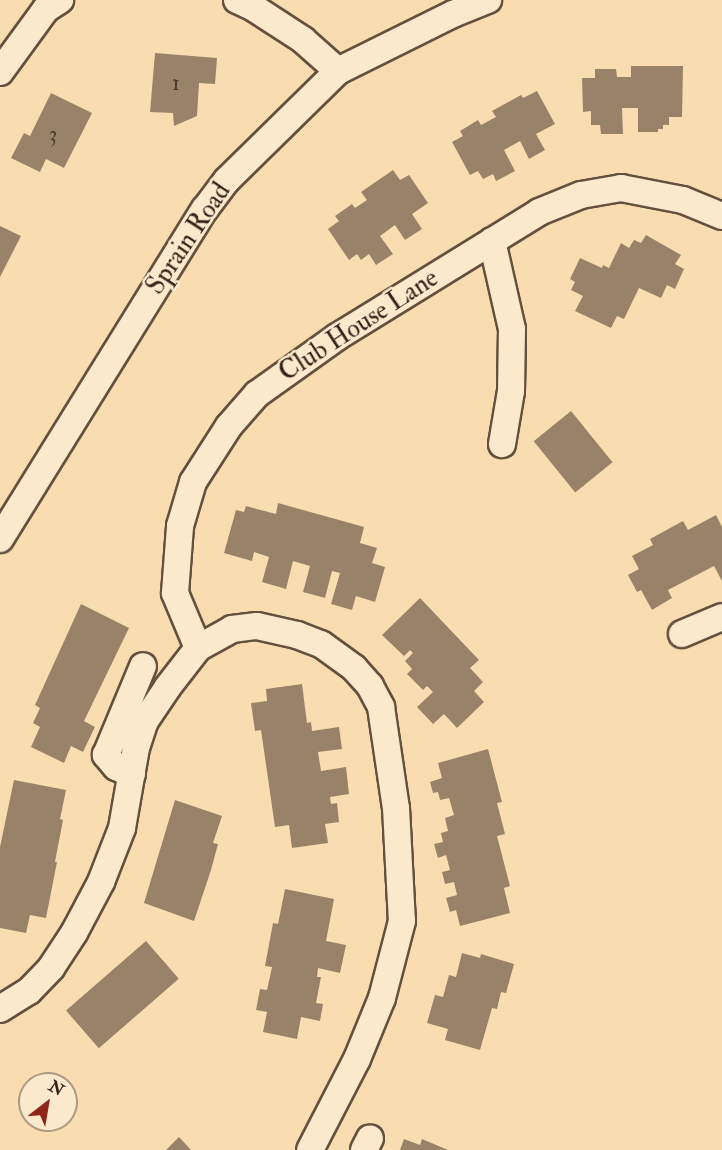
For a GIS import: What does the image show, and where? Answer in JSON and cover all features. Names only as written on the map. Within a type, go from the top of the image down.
[{"type":"street","points":[[0,72],[46,9],[60,0]]},
{"type":"street","points":[[237,0],[254,8],[303,40],[338,70]]},
{"type":"street","name":"Sprain Road","points":[[0,539],[205,209],[227,180],[338,70],[453,14],[488,0]]},
{"type":"street","name":"Club House Lane","points":[[198,648],[175,593],[180,526],[193,482],[229,426],[257,394],[328,343],[539,212],[581,195],[621,188],[682,201],[722,216]]},
{"type":"street","points":[[492,241],[512,329],[511,392],[502,444]]},
{"type":"street","points":[[682,634],[722,617]]},
{"type":"street","points":[[0,1009],[29,991],[51,968],[74,933],[102,882],[122,828],[145,721],[167,687],[198,648],[232,629],[257,626],[297,635],[321,644],[354,668],[370,686],[381,707],[396,808],[402,921],[382,998],[357,1059],[310,1150]]},
{"type":"street","points":[[132,774],[116,767],[106,755],[143,666]]},
{"type":"building","points":[[155,53],[217,58],[215,84],[199,83],[197,116],[174,126],[173,113],[150,112]]},
{"type":"building","points":[[631,66],[683,66],[682,117],[669,117],[669,125],[663,125],[663,129],[658,129],[658,132],[638,132],[638,108],[622,108],[623,134],[601,134],[600,125],[591,125],[591,111],[583,112],[582,78],[595,78],[595,69],[616,69],[617,77],[631,77]]},
{"type":"building","points":[[537,91],[555,124],[536,134],[545,150],[529,159],[520,141],[504,150],[515,171],[496,181],[493,174],[483,179],[478,171],[470,175],[452,142],[463,136],[460,131],[478,120],[481,125],[496,117],[492,111],[521,95],[523,98]]},
{"type":"building","points":[[51,93],[92,113],[64,168],[46,159],[40,172],[11,158],[24,133],[30,136]]},
{"type":"building","points":[[393,170],[400,180],[409,175],[428,203],[412,214],[422,229],[405,240],[395,225],[380,236],[393,254],[376,265],[369,254],[361,260],[357,254],[349,260],[328,229],[339,221],[335,216],[352,204],[355,208],[367,200],[361,192]]},
{"type":"building","points":[[0,226],[21,236],[0,277]]},
{"type":"building","points":[[646,235],[681,255],[675,264],[684,269],[675,289],[667,285],[661,298],[639,288],[624,319],[617,316],[611,328],[575,311],[583,296],[571,290],[575,282],[570,279],[580,258],[602,268],[603,265],[609,268],[621,243],[629,248],[634,240],[641,243]]},
{"type":"building","points":[[571,411],[613,462],[575,492],[534,441]]},
{"type":"building","points":[[278,503],[364,527],[360,543],[377,548],[372,563],[385,567],[375,602],[356,596],[352,610],[331,604],[340,573],[332,571],[325,598],[303,592],[310,566],[293,561],[286,589],[262,582],[269,557],[254,552],[252,561],[224,553],[236,510],[244,512],[246,506],[276,514]]},
{"type":"building","points":[[716,515],[722,527],[722,581],[714,566],[668,590],[672,598],[652,610],[641,590],[637,592],[628,575],[639,569],[632,556],[653,545],[650,539],[683,521],[688,530]]},
{"type":"building","points":[[420,598],[479,660],[470,668],[483,682],[474,691],[484,702],[457,728],[444,714],[433,724],[417,707],[433,692],[427,686],[423,690],[407,674],[412,669],[405,661],[413,653],[410,650],[404,656],[382,635]]},
{"type":"building","points":[[81,604],[129,628],[84,721],[95,727],[83,752],[71,746],[64,763],[31,747],[40,727],[33,723],[40,708],[35,705]]},
{"type":"building","points":[[302,684],[307,723],[311,722],[312,731],[339,727],[342,749],[318,752],[321,771],[346,767],[349,794],[330,797],[331,804],[337,803],[339,822],[325,824],[328,843],[292,848],[289,825],[275,827],[261,730],[255,731],[251,703],[267,701],[266,689]]},
{"type":"building","points":[[488,749],[502,802],[497,803],[505,834],[497,836],[510,886],[504,888],[510,913],[460,926],[456,910],[450,912],[446,898],[457,895],[454,882],[445,884],[442,872],[450,870],[446,855],[438,858],[434,844],[443,842],[441,833],[448,831],[445,818],[454,815],[449,798],[440,800],[438,792],[433,793],[430,782],[442,778],[438,763]]},
{"type":"building","points":[[14,780],[66,790],[60,819],[63,820],[55,862],[57,862],[46,918],[30,915],[26,933],[0,928],[0,847]]},
{"type":"building","points":[[175,800],[222,816],[213,843],[218,844],[194,921],[144,903]]},
{"type":"building","points":[[285,889],[334,899],[326,941],[346,945],[340,973],[318,968],[317,977],[321,977],[316,1003],[323,1004],[320,1021],[301,1017],[297,1039],[263,1032],[267,1012],[256,1010],[260,989],[267,990],[272,967],[265,966],[273,923],[278,924]]},
{"type":"building","points":[[146,941],[179,979],[99,1048],[66,1011]]},
{"type":"building","points":[[462,953],[480,958],[481,954],[514,964],[506,993],[501,992],[497,1009],[492,1008],[480,1050],[445,1040],[448,1029],[427,1023],[435,995],[443,997],[449,975],[456,977]]},
{"type":"building","points":[[179,1137],[191,1150],[166,1150]]},
{"type":"building","points":[[404,1139],[420,1145],[422,1139],[448,1150],[400,1150]]}]
